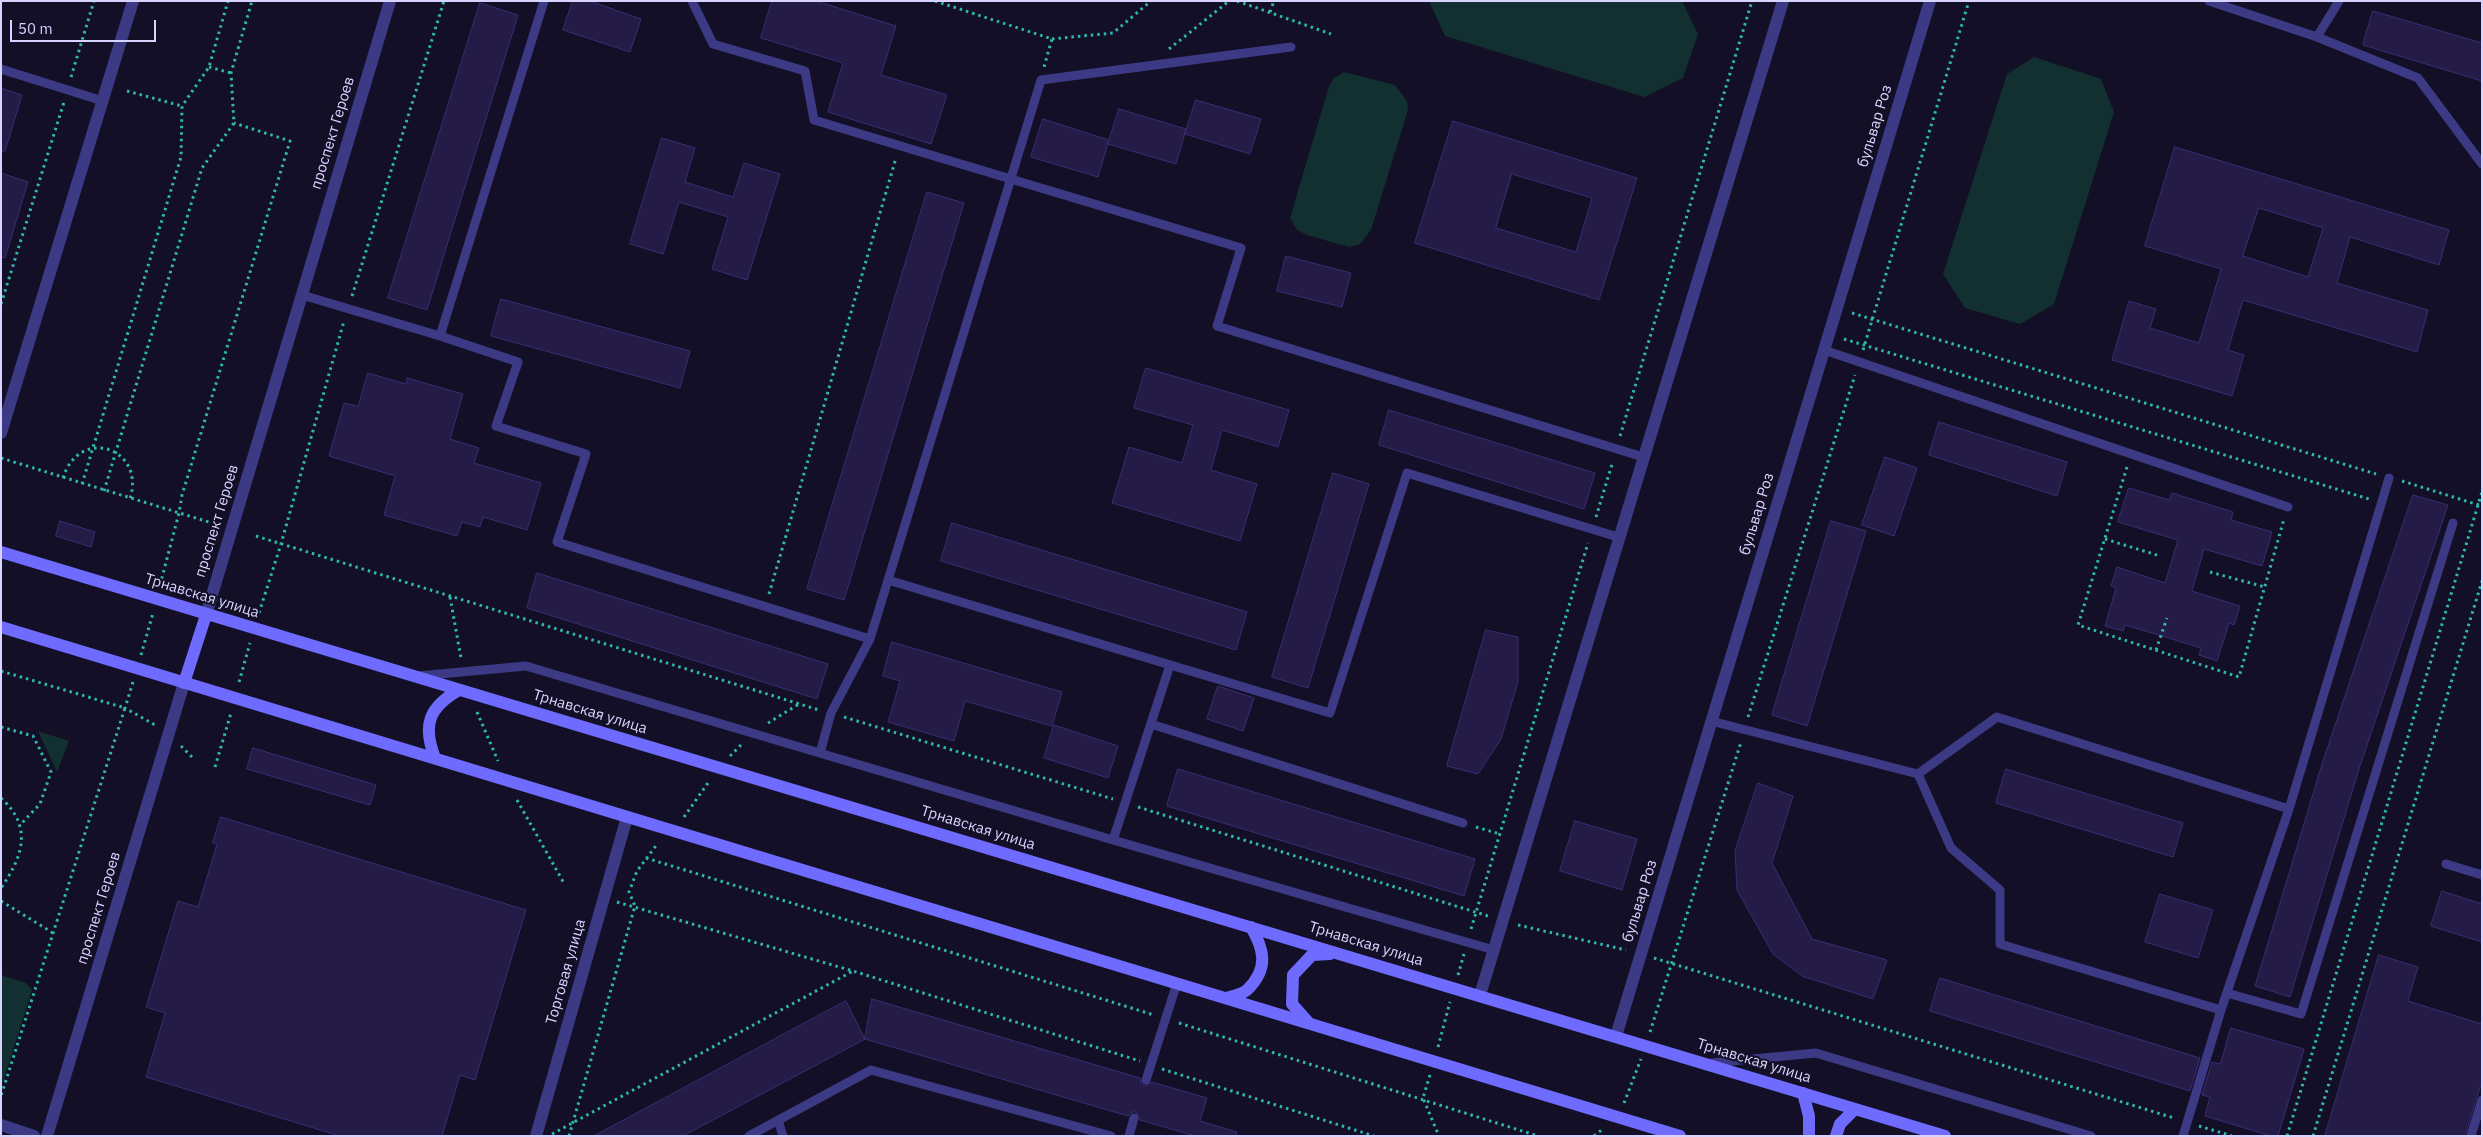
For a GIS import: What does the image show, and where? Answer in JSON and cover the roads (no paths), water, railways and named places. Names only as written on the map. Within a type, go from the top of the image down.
[{"type":"main road","name":"Трнавская улица","points":[[1,552],[1945,1136]]},
{"type":"main road","name":"проспект Героев","points":[[184,683],[206,615]]},
{"type":"main road","points":[[1,627],[1680,1136]]},
{"type":"main road","points":[[435,758],[429,744],[430,719],[446,698],[465,692]]},
{"type":"main road","points":[[1227,998],[1248,990],[1261,970],[1262,946],[1251,927]]},
{"type":"main road","points":[[1310,1024],[1292,1004],[1293,975],[1312,955],[1340,954]]},
{"type":"main road","points":[[1803,1093],[1810,1116],[1809,1136]]},
{"type":"main road","points":[[1836,1136],[1840,1124],[1854,1109]]},
{"type":"street","points":[[1,433],[133,1]]},
{"type":"street","name":"проспект Героев","points":[[206,615],[390,1]]},
{"type":"street","points":[[1480,995],[1783,1]]},
{"type":"street","name":"бульвар Роз","points":[[1616,1036],[1930,1]]},
{"type":"street","name":"проспект Героев","points":[[47,1136],[184,683]]},
{"type":"street","name":"Торговая улица","points":[[536,1136],[628,817]]},
{"type":"street","points":[[1,1126],[34,1136]]},
{"type":"lane","points":[[440,336],[544,1]]},
{"type":"lane","points":[[692,1],[713,44],[805,71],[814,120],[1241,248],[1217,326],[1643,457]]},
{"type":"lane","points":[[2209,1],[2317,37],[2418,78],[2482,164]]},
{"type":"lane","points":[[2317,37],[2340,1]]},
{"type":"lane","points":[[820,753],[831,713],[870,639],[1009,179],[1041,80],[1291,47]]},
{"type":"lane","points":[[1,69],[103,101]]},
{"type":"lane","points":[[302,295],[440,336],[518,362],[496,426],[586,454],[557,542],[870,639]]},
{"type":"lane","points":[[1824,350],[2288,506]]},
{"type":"lane","points":[[888,580],[1330,713],[1407,473],[1618,538]]},
{"type":"lane","points":[[2183,1136],[2221,1010],[2289,810],[2389,478]]},
{"type":"lane","points":[[2227,993],[2301,1014],[2453,523]]},
{"type":"lane","points":[[1113,840],[1170,665]]},
{"type":"lane","points":[[413,676],[526,666],[1467,944],[1494,950]]},
{"type":"lane","points":[[1918,774],[1997,717],[2289,810]]},
{"type":"lane","points":[[1712,721],[1918,774]]},
{"type":"lane","points":[[1151,724],[1463,823]]},
{"type":"lane","points":[[1918,774],[1951,848],[2000,890],[2000,944],[2221,1010]]},
{"type":"lane","points":[[2446,864],[2482,875]]},
{"type":"lane","points":[[1146,1080],[1177,983]]},
{"type":"lane","points":[[1708,1064],[1816,1053],[2091,1136]]},
{"type":"lane","points":[[748,1136],[870,1070],[1111,1136]]},
{"type":"lane","points":[[2471,1136],[2482,1100]]},
{"type":"lane","points":[[1129,1136],[1134,1118]]},
{"type":"lane","points":[[778,1120],[783,1136]]}]
